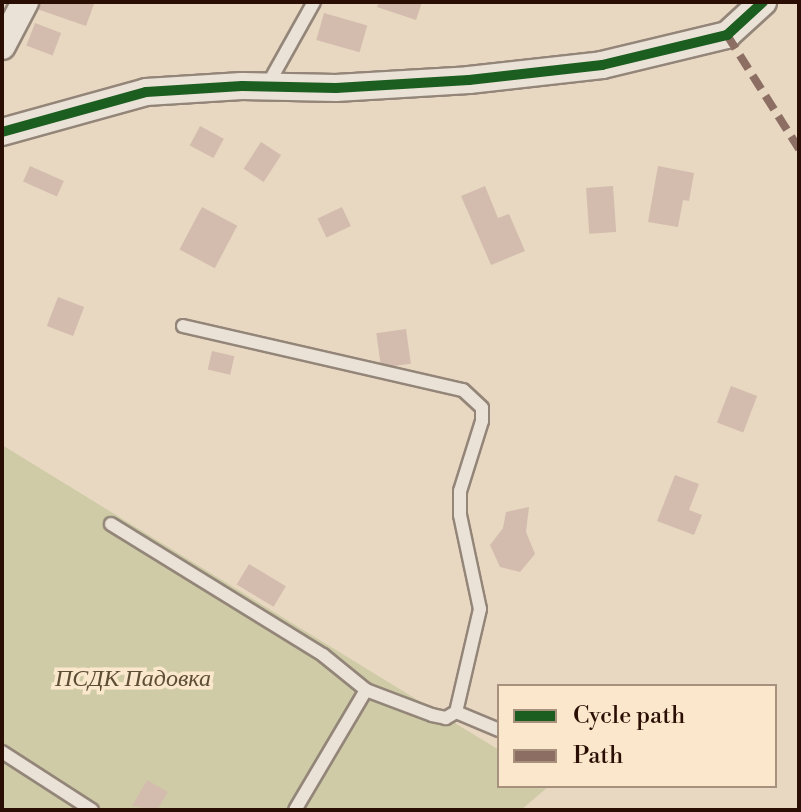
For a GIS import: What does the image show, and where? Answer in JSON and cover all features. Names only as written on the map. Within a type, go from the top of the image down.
[{"type":"street","points":[[2,46],[25,2]]},
{"type":"street","points":[[2,132],[146,92],[267,86],[336,88],[440,82],[602,65],[727,35],[763,2]]},
{"type":"lane","points":[[267,86],[314,2]]},
{"type":"lane","points":[[111,524],[323,655],[366,690],[432,715],[446,718],[456,712],[480,609],[460,515],[460,491],[482,421],[482,408],[474,396],[463,390],[183,326]]},
{"type":"lane","points":[[295,810],[366,690]]},
{"type":"lane","points":[[456,712],[497,729]]},
{"type":"lane","points":[[2,752],[92,810]]},
{"type":"green space","name":"ПСДК Падовка","points":[[2,445],[497,749],[497,788],[547,788],[521,810],[2,810]]},
{"type":"building","points":[[36,2],[94,4],[86,26],[34,8]]},
{"type":"building","points":[[379,2],[422,2],[416,20],[377,7]]},
{"type":"building","points":[[324,13],[367,25],[360,52],[316,40]]},
{"type":"building","points":[[35,23],[61,33],[53,55],[26,45]]},
{"type":"building","points":[[200,126],[224,139],[214,158],[190,145]]},
{"type":"building","points":[[261,142],[281,155],[264,182],[244,169]]},
{"type":"building","points":[[30,166],[64,181],[57,197],[23,182]]},
{"type":"building","points":[[658,166],[694,173],[689,201],[683,200],[678,227],[648,222]]},
{"type":"building","points":[[485,186],[498,218],[509,214],[525,251],[491,265],[461,196]]},
{"type":"building","points":[[613,186],[616,232],[589,234],[586,188]]},
{"type":"building","points":[[202,207],[237,226],[215,268],[179,249]]},
{"type":"building","points":[[342,207],[351,226],[326,237],[318,218]]},
{"type":"building","points":[[58,297],[84,307],[73,336],[47,326]]},
{"type":"building","points":[[406,329],[411,364],[381,368],[376,333]]},
{"type":"building","points":[[212,351],[234,356],[230,375],[208,370]]},
{"type":"building","points":[[731,386],[757,396],[743,432],[717,422]]},
{"type":"building","points":[[675,475],[699,484],[689,510],[702,515],[694,535],[657,521]]},
{"type":"building","points":[[529,507],[526,532],[535,554],[520,572],[500,567],[490,545],[503,528],[506,512]]},
{"type":"building","points":[[249,564],[286,586],[273,607],[237,585]]},
{"type":"building","points":[[147,780],[168,792],[157,810],[132,806]]},
{"type":"marked path","points":[[727,35],[799,149]]},
{"type":"cycle path","points":[[2,132],[146,92],[242,86],[336,88],[469,80],[602,65],[727,35],[763,2]]}]
